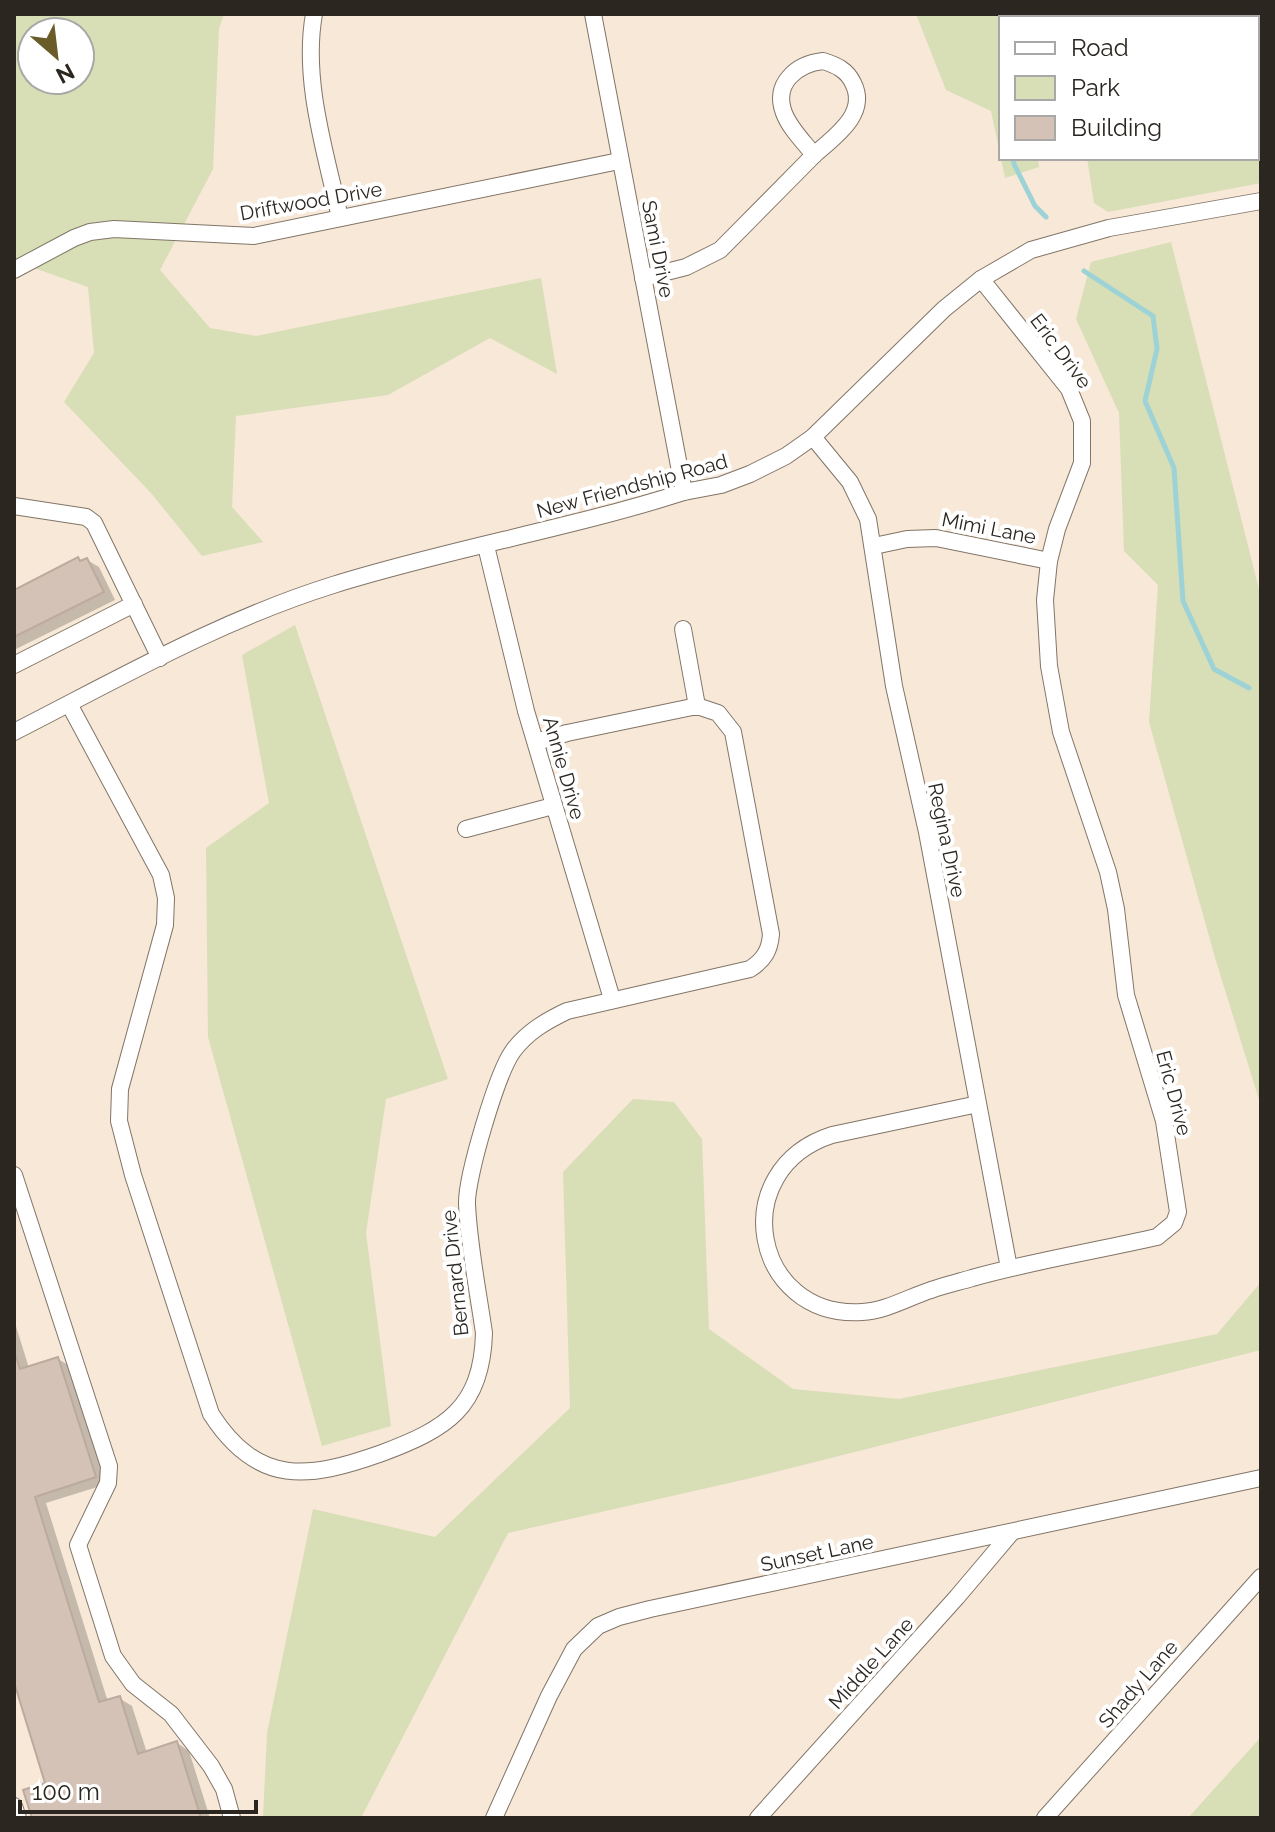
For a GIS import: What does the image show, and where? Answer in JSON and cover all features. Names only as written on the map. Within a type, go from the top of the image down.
[{"type":"street","points":[[314,14],[311,55],[314,92],[340,218]]},
{"type":"street","name":"Sami Drive","points":[[593,14],[684,492]]},
{"type":"street","points":[[643,278],[686,267],[720,250],[849,122],[858,100],[851,78],[843,70],[823,61],[797,68],[782,91],[784,114],[814,155]]},
{"type":"street","name":"Driftwood Drive","points":[[14,270],[90,232],[114,229],[254,236],[619,161]]},
{"type":"street","name":"New Friendship Road","points":[[14,732],[247,617],[333,585],[684,492],[721,485],[750,474],[786,456],[813,437],[944,309],[981,279],[1031,250],[1109,228],[1261,201]]},
{"type":"street","name":"Eric Drive","points":[[978,1104],[832,1135],[810,1143],[795,1153],[773,1181],[764,1214],[766,1245],[781,1275],[793,1288],[824,1307],[843,1311],[880,1309],[933,1289],[1009,1268],[1157,1237],[1174,1223],[1178,1212],[1164,1121],[1126,995],[1116,909],[1108,872],[1074,773],[1056,705],[1045,625],[1049,561],[1057,529],[1082,463],[1082,421],[1069,389],[981,279]]},
{"type":"street","name":"Regina Drive","points":[[813,437],[857,492],[868,519],[894,686],[927,832],[1009,1268]]},
{"type":"street","points":[[14,506],[86,517],[94,523],[160,658]]},
{"type":"street","name":"Mimi Lane","points":[[874,546],[907,539],[936,538],[1049,561]]},
{"type":"street","name":"Annie Drive","points":[[486,546],[553,806],[612,999]]},
{"type":"street","points":[[14,665],[134,604]]},
{"type":"street","points":[[536,742],[697,706],[683,629]]},
{"type":"street","name":"Bernard Drive","points":[[69,704],[161,875],[166,898],[165,925],[120,1089],[119,1121],[133,1175],[208,1406],[224,1433],[248,1456],[286,1471],[306,1473],[326,1471],[422,1438],[451,1419],[467,1400],[479,1374],[484,1333],[467,1195],[500,1074],[527,1035],[544,1022],[567,1011],[750,969],[759,963],[767,951],[771,934],[733,732],[718,713],[697,706]]},
{"type":"street","points":[[466,829],[553,806]]},
{"type":"street","points":[[14,1175],[109,1466],[108,1483],[78,1545],[113,1656],[133,1684],[171,1714],[211,1766],[221,1781],[232,1818]]},
{"type":"street","name":"Sunset Lane","points":[[494,1818],[568,1658],[587,1634],[598,1626],[650,1609],[1261,1478]]},
{"type":"street","name":"Middle Lane","points":[[758,1818],[1012,1532]]},
{"type":"street","name":"Shady Lane","points":[[1045,1818],[1261,1577]]},
{"type":"green space","points":[[14,14],[224,14],[219,29],[213,169],[160,270],[210,328],[256,336],[541,278],[557,374],[490,338],[388,395],[236,416],[232,507],[263,542],[202,556],[151,493],[64,402],[94,353],[88,287],[14,261]]},
{"type":"green space","points":[[916,14],[1261,14],[1261,183],[1108,212],[1094,203],[1087,160],[1259,160],[1259,16],[999,16],[999,149],[991,111],[946,90]]},
{"type":"green space","points":[[1001,160],[1038,160],[1039,167],[1005,178]]},
{"type":"green space","points":[[1171,242],[1261,597],[1261,1106],[1216,961],[1149,722],[1158,585],[1124,551],[1119,413],[1076,319],[1091,262]]},
{"type":"green space","points":[[295,625],[448,1079],[386,1099],[366,1233],[391,1426],[322,1446],[208,1037],[206,848],[269,803],[242,655]]},
{"type":"green space","points":[[633,1099],[674,1102],[702,1139],[709,1329],[793,1389],[899,1399],[1217,1334],[1261,1282],[1261,1350],[747,1479],[508,1533],[361,1818],[263,1818],[267,1733],[313,1509],[435,1537],[570,1408],[563,1172]]},
{"type":"green space","points":[[1261,1737],[1261,1818],[1188,1818]]},
{"type":"building","points":[[78,557],[80,561],[87,558],[104,592],[14,637],[14,590]]},
{"type":"building","points":[[14,1350],[20,1369],[58,1357],[96,1477],[35,1497],[99,1702],[120,1696],[138,1754],[177,1741],[201,1818],[32,1818],[23,1790],[45,1783],[14,1682]]},
{"type":"waterway","points":[[1013,160],[1035,206],[1046,217]]},
{"type":"waterway","points":[[1084,271],[1153,316],[1157,349],[1145,401],[1174,468],[1183,601],[1214,669],[1249,688]]}]
